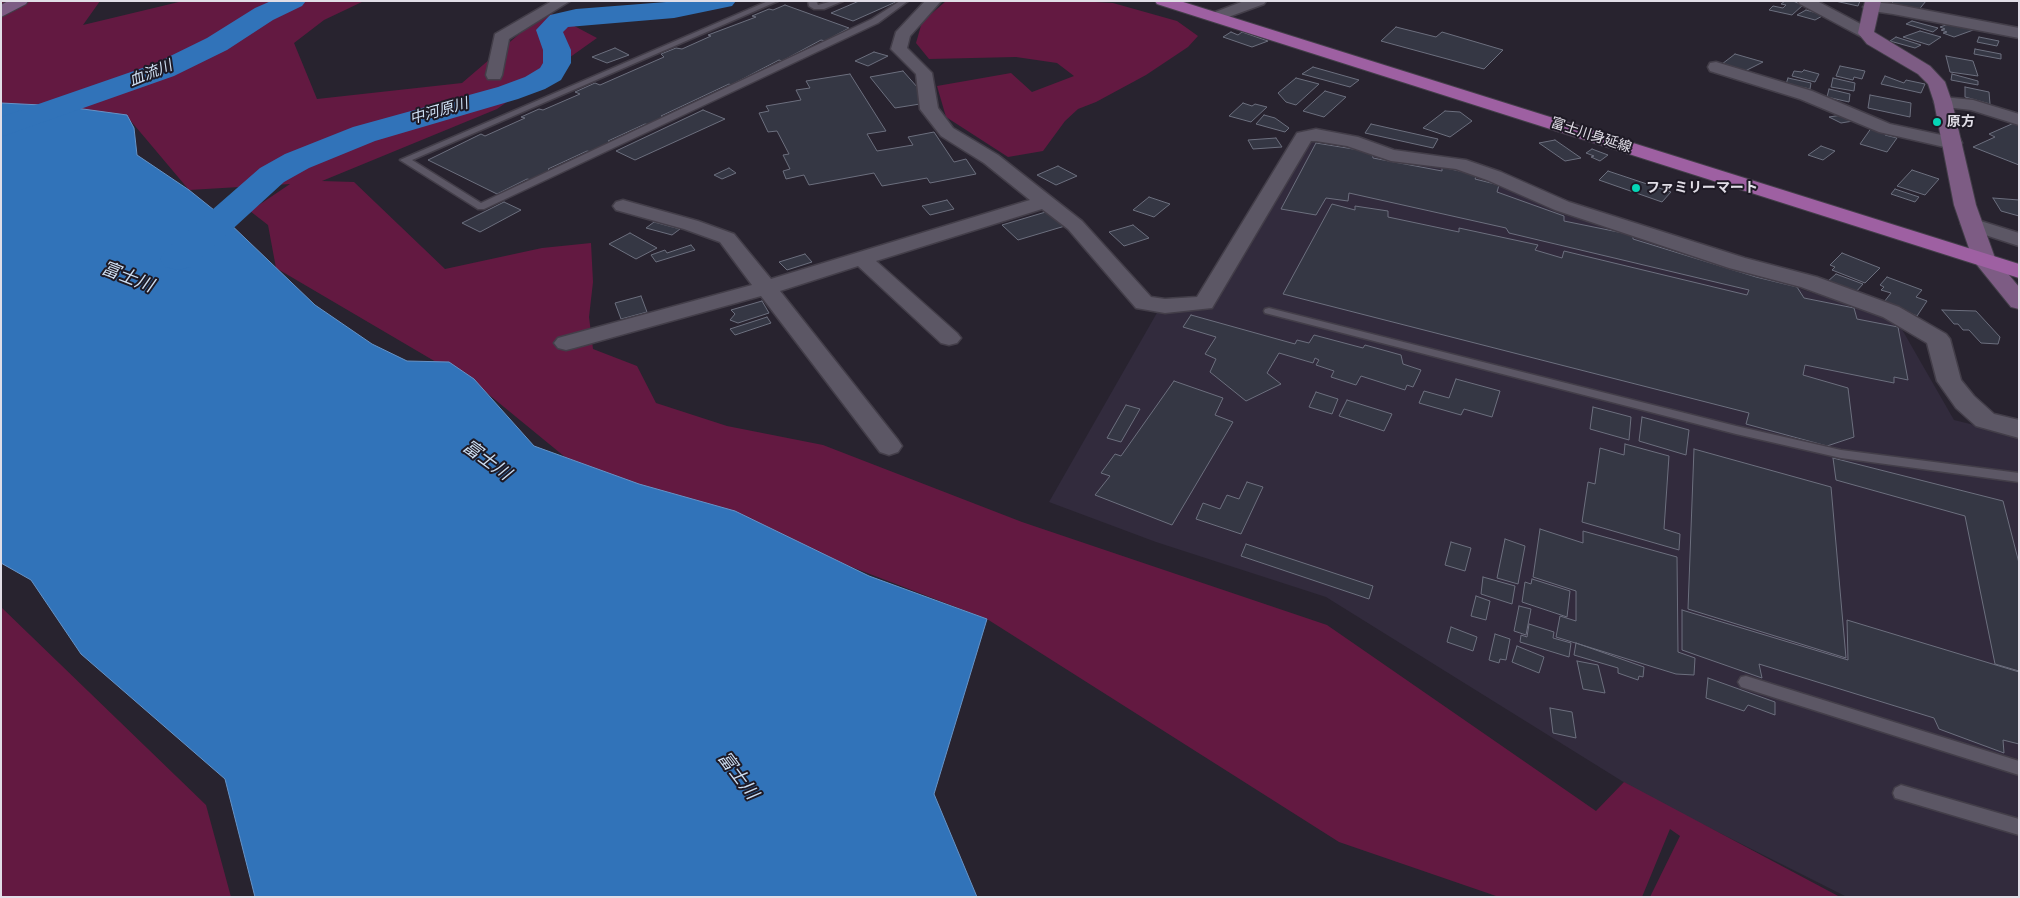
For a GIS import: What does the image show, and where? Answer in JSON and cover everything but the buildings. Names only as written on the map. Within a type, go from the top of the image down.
[{"type":"main road","name":"富士川身延線","points":[[1163,1],[1220,15],[2019,271]]},
{"type":"street","points":[[1,12],[20,1]]},
{"type":"street","points":[[494,75],[501,37],[529,19],[563,1]]},
{"type":"street","points":[[934,1],[902,35],[899,49],[924,73],[929,109],[948,132],[990,159],[1075,225],[1144,303],[1165,306],[1204,303],[1304,137],[1316,135],[1351,141],[1392,154],[1460,164],[1494,176],[1562,206],[1738,262],[1809,282],[1891,312],[1938,339],[1949,381],[1965,402],[1985,420],[2019,429]]},
{"type":"street","points":[[1805,1],[1866,33],[1873,40],[1924,70],[1936,82],[1943,102],[1971,224],[1984,260],[2019,302]]},
{"type":"street","points":[[1220,15],[1252,4]]},
{"type":"street","points":[[1866,33],[1872,4],[2014,37]]},
{"type":"street","points":[[1716,67],[1806,95],[1885,128],[1953,143]]},
{"type":"street","points":[[1943,102],[1973,105],[2019,120]]},
{"type":"street","points":[[566,343],[765,288],[1044,202]]},
{"type":"street","points":[[623,206],[691,225],[727,238],[889,446]]},
{"type":"street","points":[[1971,224],[2019,240]]},
{"type":"street","points":[[862,259],[949,338]]},
{"type":"lane","points":[[774,1],[405,160],[482,207],[875,21],[905,1]]},
{"type":"lane","points":[[812,1],[812,4],[818,7],[824,7],[840,1]]},
{"type":"lane","points":[[1269,310],[1755,435],[1841,454],[2019,478]]},
{"type":"lane","points":[[1746,682],[2019,768]]},
{"type":"lane","points":[[1902,793],[2019,827]]},
{"type":"shaded area","points":[[1,1],[100,1],[83,25],[183,1],[364,1],[324,20],[294,43],[317,99],[462,83],[546,11],[597,38],[497,109],[322,181],[354,182],[445,269],[542,248],[591,243],[593,282],[589,317],[593,349],[637,366],[656,403],[727,426],[823,445],[1022,522],[1327,625],[1596,811],[1624,782],[1840,897],[1650,897],[1680,836],[1670,829],[1642,897],[1499,897],[1339,842],[987,619],[565,457],[482,389],[276,268],[268,225],[250,211],[290,184],[189,190],[130,120],[1,111]]},
{"type":"shaded area","points":[[946,1],[1078,1],[1113,3],[1177,21],[1198,36],[1188,47],[1146,75],[1096,102],[1078,109],[1065,121],[1043,151],[1008,157],[946,117],[937,86],[1011,73],[1032,92],[1074,76],[1057,63],[1016,57],[929,59],[916,43],[922,22]]},
{"type":"shaded area","points":[[1309,141],[1476,172],[1565,215],[1896,319],[1954,420],[2019,436],[2019,897],[1847,897],[1646,796],[1326,597],[1156,542],[1049,502],[1158,311],[1212,309]]},
{"type":"shaded area","points":[[1,607],[206,805],[231,897],[1,897]]},
{"type":"water","name":"富士川","points":[[1,103],[61,106],[127,115],[134,128],[137,155],[189,190],[224,218],[315,305],[372,344],[407,361],[449,362],[474,379],[534,446],[639,484],[735,511],[869,576],[987,619],[934,794],[977,897],[255,897],[225,779],[81,654],[31,580],[1,563]]},
{"type":"waterway","name":"血流川","points":[[1,128],[164,70],[217,44],[264,14],[293,1]]},
{"type":"waterway","name":"中河原川","points":[[178,259],[272,175],[297,161],[364,134],[508,93],[535,83],[551,74],[557,63],[557,50],[549,30],[559,21],[576,17],[674,10],[723,1]]},
{"type":"place","name":"原方","points":[[1937,122]]},
{"type":"place","name":"ファミリーマート","points":[[1636,188]]}]
